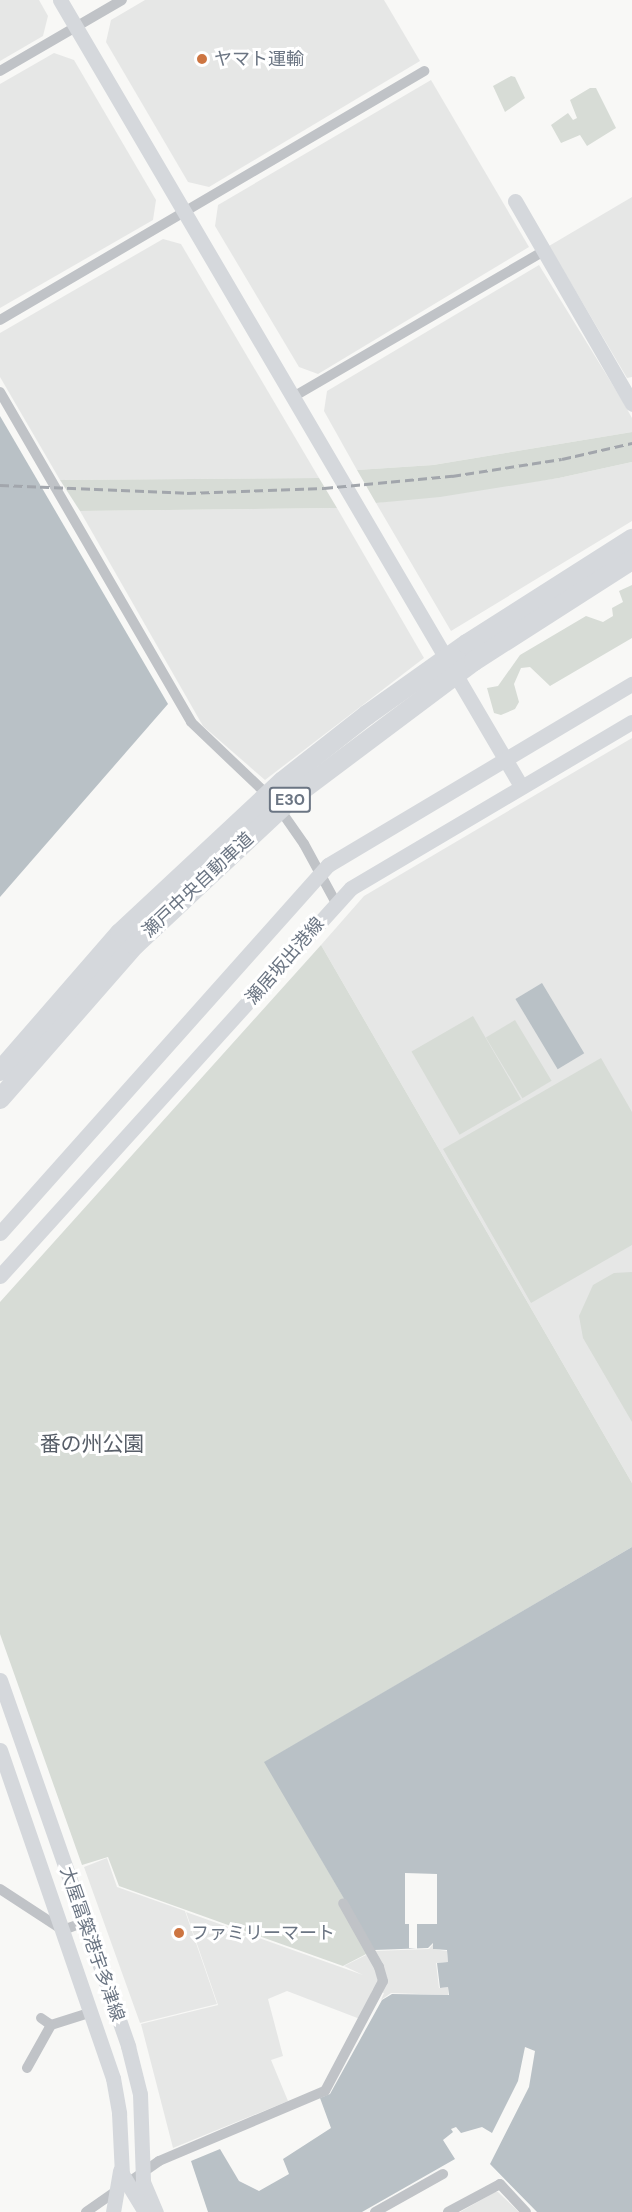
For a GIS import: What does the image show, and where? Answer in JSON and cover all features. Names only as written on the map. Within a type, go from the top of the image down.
[{"type":"highway","name":"瀬戸中央自動車道","points":[[0,1071],[120,933],[283,781],[367,715],[466,644],[632,539]]},
{"type":"highway","name":"瀬戸中央自動車道","points":[[0,1099],[135,945],[294,796],[474,661],[632,560]]},
{"type":"main road","points":[[60,0],[521,786]]},
{"type":"main road","points":[[515,201],[632,404]]},
{"type":"main road","name":"瀬居坂出港線","points":[[0,1233],[320,873],[352,847],[632,684]]},
{"type":"main road","name":"瀬居坂出港線","points":[[0,1276],[336,903],[368,875],[632,722]]},
{"type":"main road","name":"大屋冨築港宇多津線","points":[[0,1680],[134,2069],[142,2121],[142,2170],[147,2199],[156,2212]]},
{"type":"main road","name":"大屋冨築港宇多津線","points":[[0,1750],[92,2012],[117,2096],[121,2185]]},
{"type":"main road","points":[[140,2209],[142,2170]]},
{"type":"main road","points":[[121,2185],[140,2209]]},
{"type":"main road","points":[[113,2212],[121,2185]]},
{"type":"street","points":[[0,71],[122,0]]},
{"type":"street","points":[[0,320],[424,71]]},
{"type":"street","points":[[293,397],[544,251]]},
{"type":"street","points":[[0,392],[191,722],[274,801],[320,873],[336,903]]},
{"type":"street","points":[[0,1889],[63,1930],[85,1922]]},
{"type":"street","points":[[86,2212],[142,2170],[325,2091],[383,1981],[379,1967],[343,1903]]},
{"type":"street","points":[[27,2068],[51,2025],[92,2012]]},
{"type":"street","points":[[41,2018],[51,2025]]},
{"type":"street","points":[[375,2212],[442,2174]]},
{"type":"street","points":[[448,2212],[500,2184],[526,2212]]},
{"type":"shaded area","points":[[0,0],[39,0],[48,16],[43,36],[0,61]]},
{"type":"shaded area","points":[[145,0],[384,0],[420,61],[209,187],[188,182],[106,42],[111,20]]},
{"type":"shaded area","points":[[54,53],[74,60],[156,200],[153,220],[0,308],[0,84]]},
{"type":"shaded area","points":[[511,76],[515,77],[525,98],[505,112],[493,86]]},
{"type":"shaded area","points":[[431,80],[529,247],[318,374],[299,367],[215,226],[218,205]]},
{"type":"shaded area","points":[[590,88],[596,88],[616,128],[587,146],[580,135],[561,143],[551,125],[568,113],[573,120],[577,118],[570,100]]},
{"type":"shaded area","points":[[632,197],[632,377],[627,378],[549,246]]},
{"type":"shaded area","points":[[163,239],[181,244],[319,478],[60,480],[0,377],[0,333]]},
{"type":"shaded area","points":[[539,265],[622,400],[632,418],[632,432],[433,465],[357,470],[324,411],[327,391]]},
{"type":"shaded area","points":[[0,416],[168,704],[0,897]]},
{"type":"shaded area","points":[[632,432],[632,462],[559,478],[440,497],[376,503],[357,470],[433,465]]},
{"type":"shaded area","points":[[632,462],[632,521],[451,631],[376,503],[559,478]]},
{"type":"shaded area","points":[[319,478],[337,508],[80,511],[60,480]]},
{"type":"shaded area","points":[[337,508],[424,658],[265,780],[203,726],[80,511]]},
{"type":"shaded area","points":[[632,585],[632,638],[550,686],[530,667],[521,668],[514,684],[519,702],[515,709],[501,715],[494,713],[487,688],[498,686],[520,655],[586,616],[603,622],[613,616],[612,608],[623,602],[619,591]]},
{"type":"shaded area","points":[[632,738],[632,1483],[321,945],[364,896]]},
{"type":"shaded area","points":[[321,945],[632,1483],[632,1547],[265,1762],[374,1950],[343,1966],[119,1886],[108,1857],[82,1865],[0,1634],[0,1302]]},
{"type":"shaded area","points":[[542,983],[584,1053],[558,1069],[515,999]]},
{"type":"shaded area","points":[[473,1016],[521,1099],[460,1135],[412,1052]]},
{"type":"shaded area","points":[[515,1020],[552,1081],[522,1098],[486,1038]]},
{"type":"shaded area","points":[[601,1058],[632,1112],[632,1245],[531,1303],[443,1149]]},
{"type":"shaded area","points":[[632,1272],[632,1422],[583,1338],[579,1316],[593,1285],[614,1273]]},
{"type":"shaded area","points":[[632,1547],[632,2212],[537,2212],[490,2164],[529,2087],[535,2051],[525,2047],[518,2081],[492,2133],[482,2127],[461,2133],[456,2127],[451,2129],[453,2132],[443,2140],[455,2159],[362,2212],[208,2212],[191,2161],[220,2149],[239,2181],[259,2191],[289,2174],[283,2159],[331,2128],[320,2098],[330,2094],[382,2000],[392,1994],[449,1995],[448,1987],[440,1988],[437,1963],[448,1962],[447,1950],[433,1949],[433,1943],[428,1948],[374,1950],[264,1762]]},
{"type":"shaded area","points":[[107,1858],[117,1887],[185,1911],[217,2004],[140,2023],[84,1867]]},
{"type":"shaded area","points":[[186,1912],[363,1975],[344,1966],[374,1951],[429,1949],[433,1944],[433,1949],[447,1951],[448,1962],[436,1963],[439,1988],[448,1987],[448,1995],[391,1993],[381,2000],[384,1993],[373,1989],[360,2019],[287,1991],[268,1999],[283,2056],[271,2060],[288,2101],[173,2148],[141,2024],[218,2005]]},
{"type":"shaded area","points":[[495,2192],[498,2192],[519,2212],[460,2212]]},
{"type":"pier","points":[[405,1873],[437,1874],[437,1924],[417,1924],[417,1949],[409,1948],[409,1924],[405,1924]]},
{"type":"railway","points":[[0,485],[187,493],[324,488],[452,476],[562,459],[632,443]]},
{"type":"place","name":"ヤマト運輸","points":[[202,59]]},
{"type":"place","name":"ファミリーマート","points":[[179,1933]]},
{"type":"district","name":"番の州公園","points":[[92,1444]]}]
